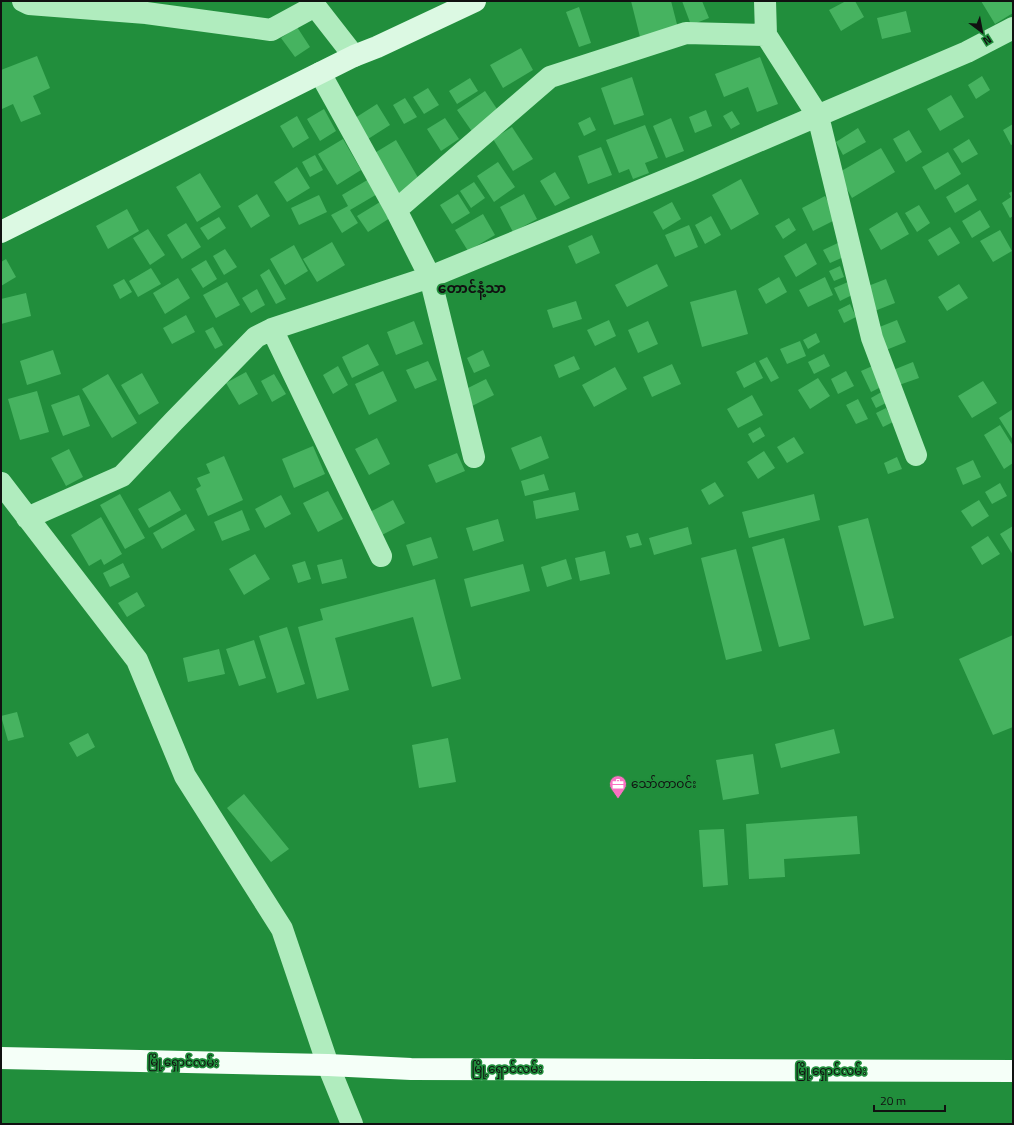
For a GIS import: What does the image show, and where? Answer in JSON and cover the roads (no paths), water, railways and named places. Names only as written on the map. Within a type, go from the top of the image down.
[{"type":"main road","points":[[1,232],[354,56],[377,47],[475,1]]},
{"type":"main road","name":"မြို့ရှောင်လမ်း","points":[[1,1058],[328,1065],[419,1069],[1013,1071]]},
{"type":"street","points":[[23,1],[29,4],[146,13],[271,30],[314,6],[354,56]]},
{"type":"street","points":[[765,1],[766,35],[818,116],[872,338],[916,455]]},
{"type":"street","points":[[27,518],[122,476],[256,337],[272,330],[430,277],[688,172],[967,52],[1013,28]]},
{"type":"street","points":[[396,210],[550,77],[686,33],[766,35]]},
{"type":"street","points":[[320,73],[396,210],[430,277],[474,457]]},
{"type":"street","points":[[272,330],[381,556]]},
{"type":"street","points":[[1,483],[138,660],[185,776],[282,929],[328,1065],[352,1124]]},
{"type":"place","name":"သော်တာဝင်း","points":[[618,799]]},
{"type":"district","name":"တောင်နံ့သာ","points":[[472,288]]}]
